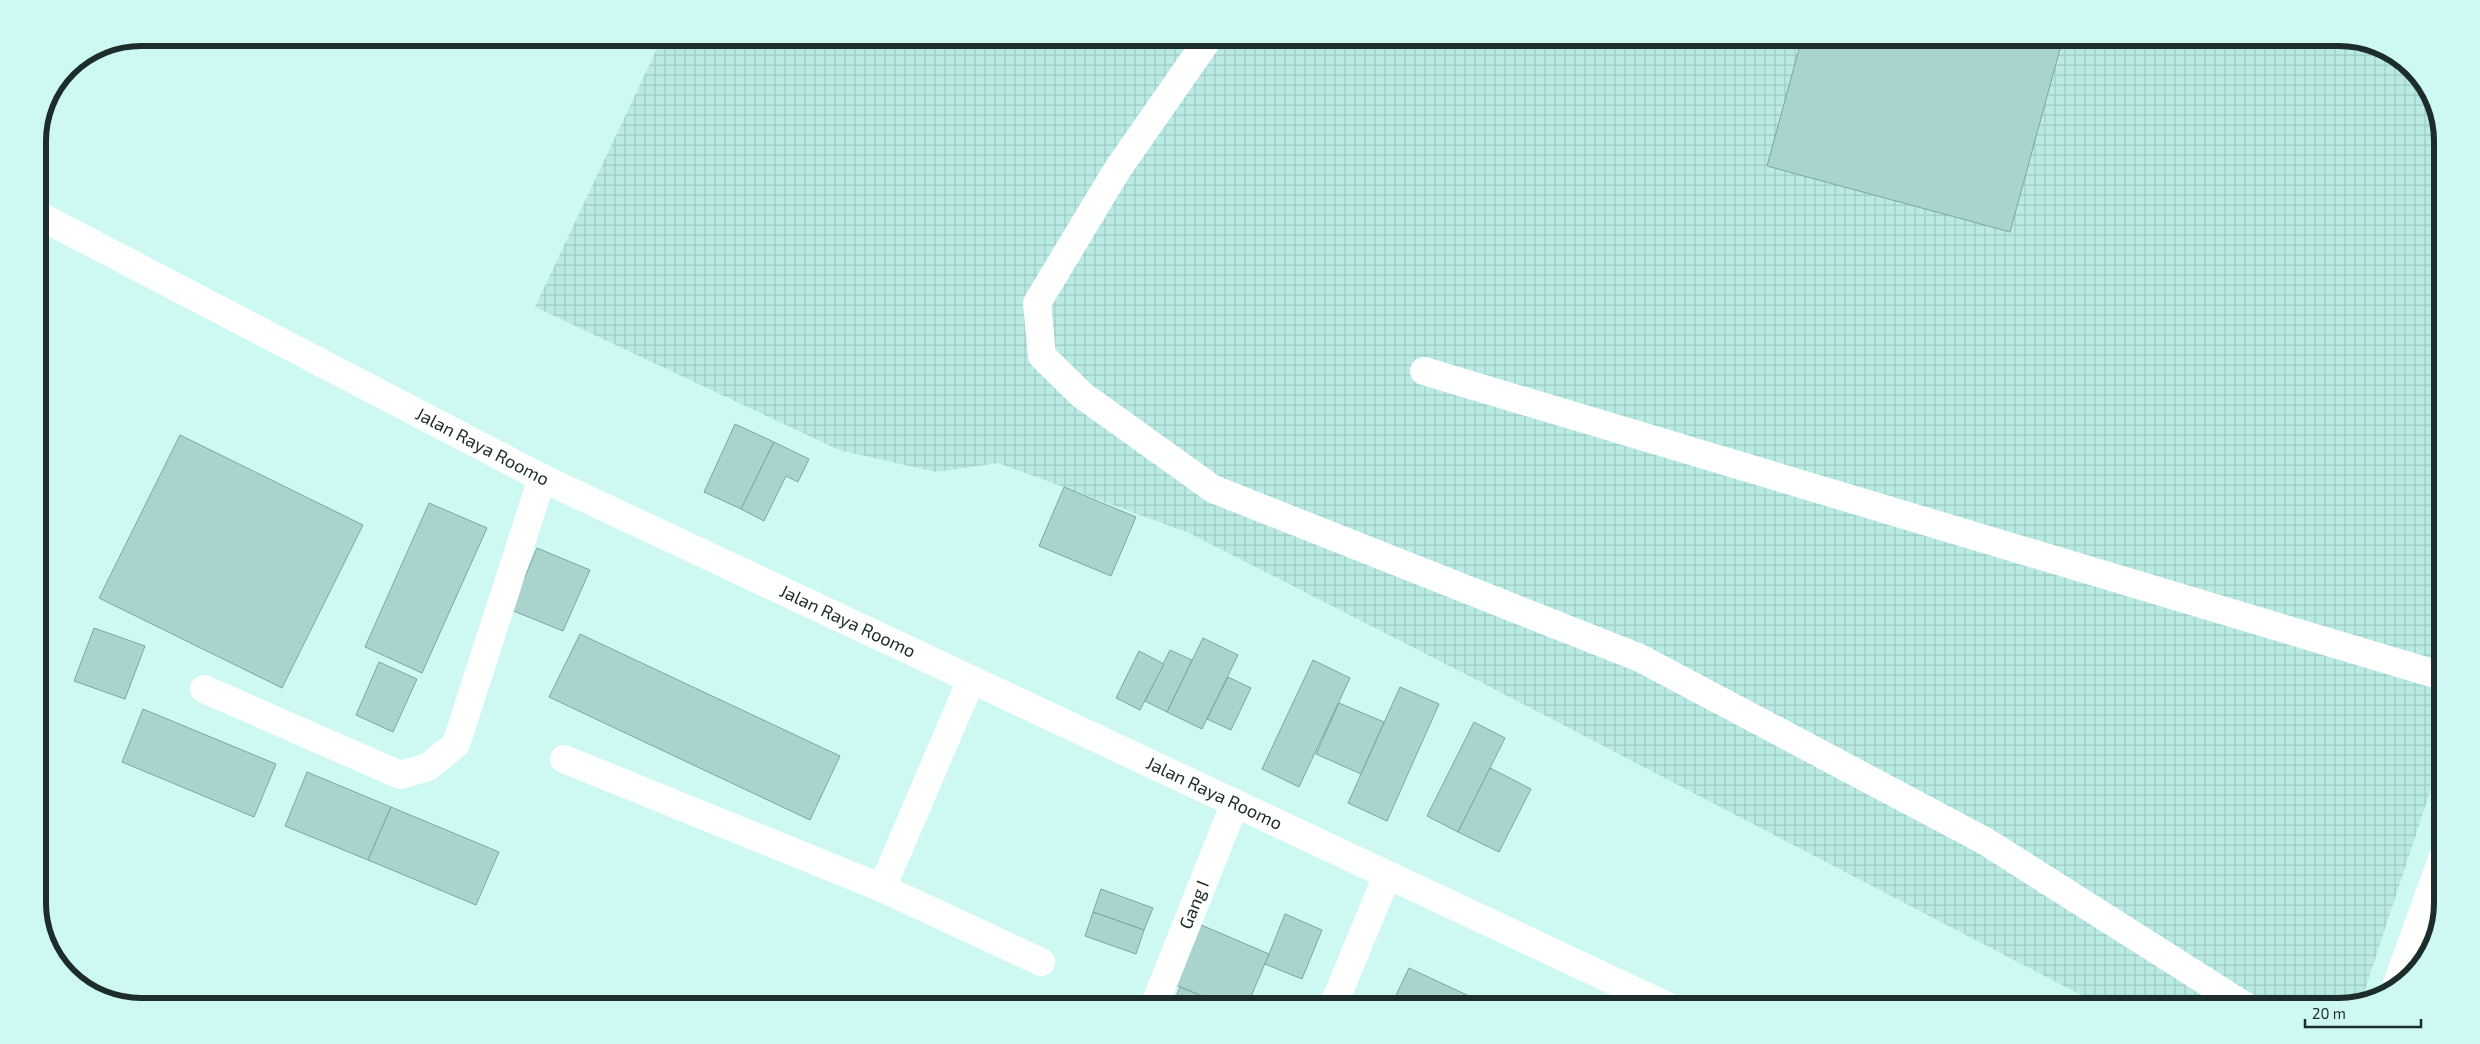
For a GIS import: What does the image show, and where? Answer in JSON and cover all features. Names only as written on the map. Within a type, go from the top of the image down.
[{"type":"main road","points":[[1203,46],[1117,170],[1037,303],[1042,356],[1082,395],[1213,489],[1640,658],[1985,841],[2232,998]]},
{"type":"main road","name":"Jalan Raya Roomo","points":[[46,219],[542,478],[1650,998]]},
{"type":"main road","points":[[1424,370],[2434,674]]},
{"type":"main road","points":[[204,689],[400,775],[428,767],[456,744],[542,478]]},
{"type":"main road","points":[[882,888],[971,680]]},
{"type":"main road","points":[[564,759],[882,888],[1041,962]]},
{"type":"main road","name":"Gang I","points":[[1157,998],[1235,804]]},
{"type":"main road","points":[[1336,998],[1387,876]]},
{"type":"main road","points":[[2400,975],[2434,881]]},
{"type":"shaded area","points":[[658,46],[932,46],[941,50],[942,46],[2345,46],[2357,48],[2375,53],[2397,66],[2406,74],[2424,99],[2429,111],[2434,135],[2434,779],[2363,995],[2339,998],[2087,998],[1473,678],[1189,533],[998,463],[936,472],[839,450],[535,307]]},
{"type":"building","points":[[1800,46],[2061,46],[2010,232],[1767,166]]},
{"type":"building","points":[[735,424],[774,442],[741,509],[704,492]]},
{"type":"building","points":[[180,435],[363,525],[282,688],[99,598]]},
{"type":"building","points":[[774,442],[809,459],[798,482],[786,476],[764,521],[741,509]]},
{"type":"building","points":[[1064,487],[1136,517],[1111,576],[1039,546]]},
{"type":"building","points":[[429,503],[487,528],[422,673],[365,647]]},
{"type":"building","points":[[537,548],[590,570],[563,631],[511,610]]},
{"type":"building","points":[[94,628],[145,646],[125,699],[74,681]]},
{"type":"building","points":[[580,634],[840,756],[810,820],[549,697]]},
{"type":"building","points":[[1203,638],[1238,655],[1202,729],[1167,712]]},
{"type":"building","points":[[1170,650],[1192,660],[1167,712],[1145,701]]},
{"type":"building","points":[[1139,651],[1164,664],[1140,710],[1116,698]]},
{"type":"building","points":[[1313,660],[1350,678],[1299,787],[1262,769]]},
{"type":"building","points":[[379,662],[417,679],[393,732],[356,715]]},
{"type":"building","points":[[1228,677],[1251,688],[1231,730],[1207,719]]},
{"type":"building","points":[[1400,687],[1439,704],[1387,821],[1348,803]]},
{"type":"building","points":[[1339,703],[1384,722],[1361,774],[1316,754]]},
{"type":"building","points":[[143,709],[276,764],[254,817],[122,762]]},
{"type":"building","points":[[1474,722],[1505,738],[1458,832],[1427,816]]},
{"type":"building","points":[[1490,768],[1531,789],[1499,852],[1458,832]]},
{"type":"building","points":[[307,772],[391,807],[368,860],[285,826]]},
{"type":"building","points":[[391,807],[499,852],[476,905],[368,860]]},
{"type":"building","points":[[1101,889],[1153,908],[1144,930],[1093,912]]},
{"type":"building","points":[[1093,912],[1144,930],[1136,954],[1085,936]]},
{"type":"building","points":[[1285,914],[1322,930],[1302,979],[1265,964]]},
{"type":"building","points":[[1192,921],[1269,954],[1250,998],[1207,998],[1166,981]]},
{"type":"building","points":[[1409,968],[1469,996],[1468,998],[1395,998]]},
{"type":"building","points":[[1180,987],[1207,998],[1175,998]]}]
